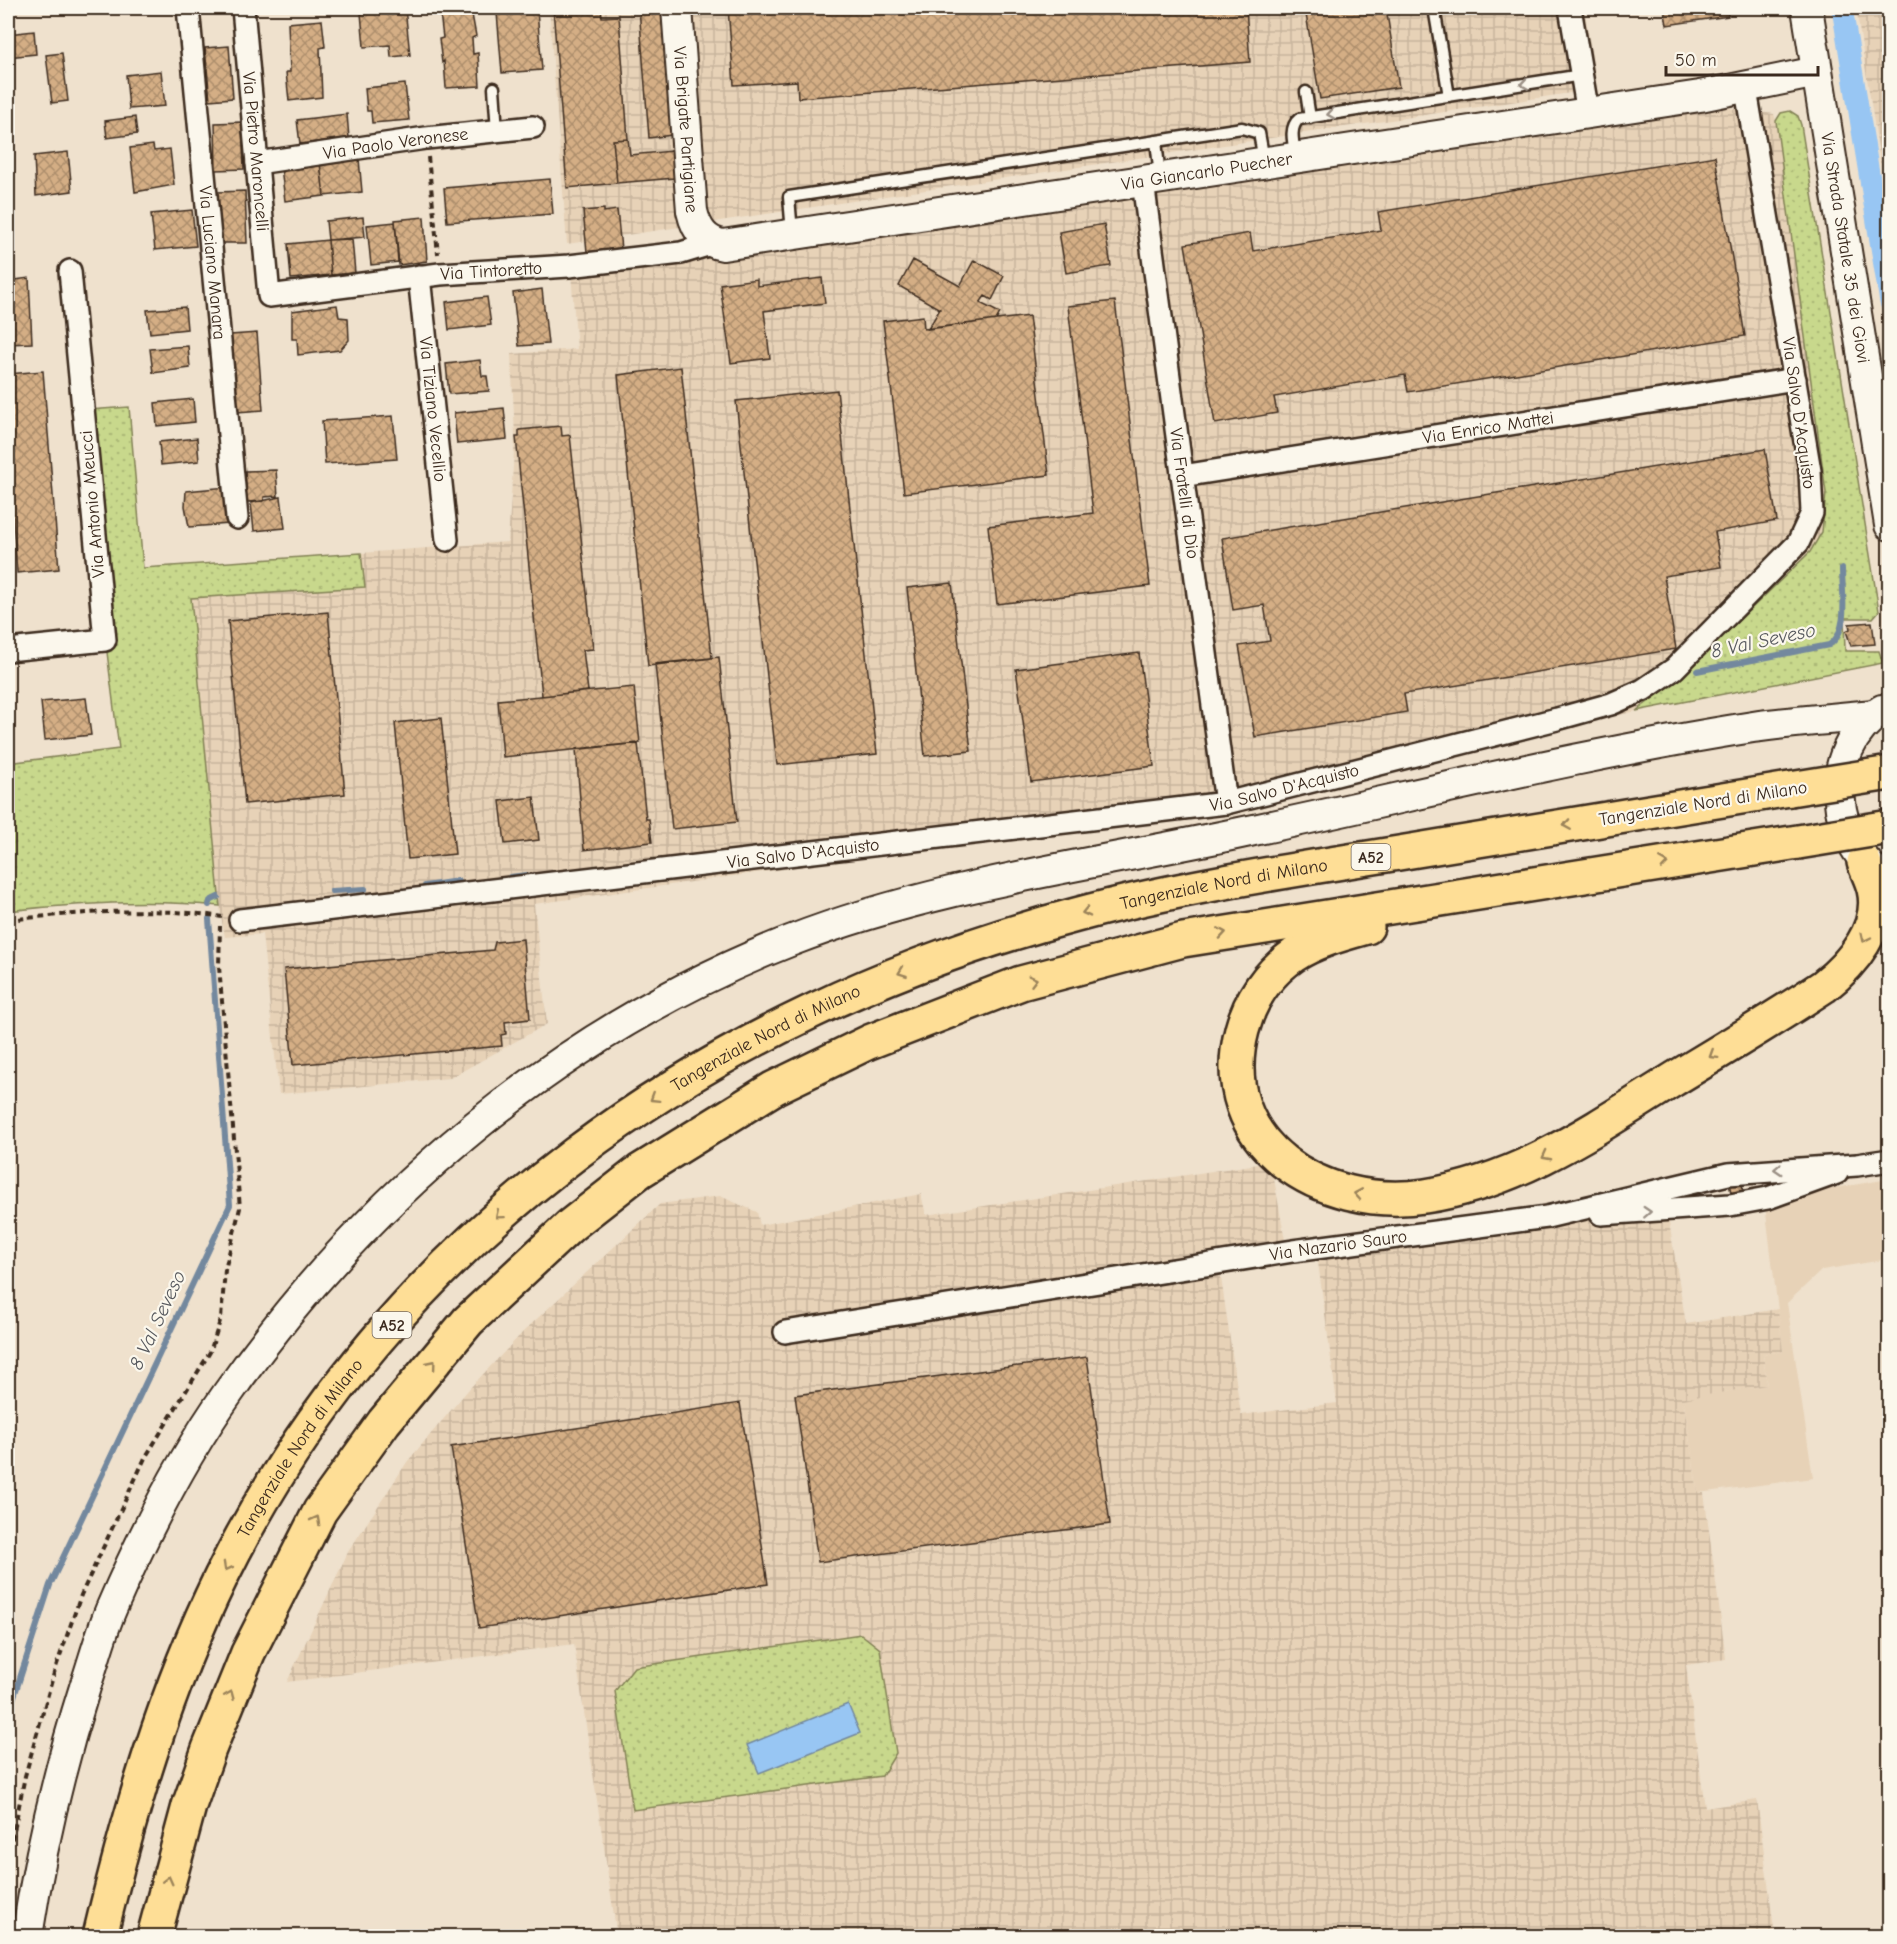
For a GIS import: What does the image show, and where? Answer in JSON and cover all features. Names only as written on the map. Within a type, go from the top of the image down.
[{"type":"highway","name":"Tangenziale Nord di Milano","points":[[100,1936],[124,1836],[174,1684],[221,1577],[288,1458],[360,1361],[439,1272],[493,1219],[595,1137],[713,1061],[852,990],[957,951],[1075,915],[1217,882],[1890,773]]},
{"type":"highway","points":[[154,1936],[189,1806],[226,1705],[273,1601],[320,1511],[384,1422],[468,1321],[571,1226],[640,1171],[774,1088],[868,1042],[1021,983],[1183,940],[1890,827]]},
{"type":"highway","points":[[1624,869],[1453,912],[1362,928],[1334,936],[1294,955],[1271,975],[1257,994],[1246,1016],[1238,1049],[1238,1087],[1242,1105],[1257,1136],[1289,1165],[1318,1182],[1337,1190],[1386,1198],[1424,1196],[1478,1184],[1526,1167],[1596,1127],[1805,999],[1841,973],[1866,939],[1872,921],[1875,891],[1864,862]]},
{"type":"main road","name":"Via Brigate Partigiane","points":[[677,8],[692,211],[699,230],[714,243]]},
{"type":"main road","name":"Via Strada Statale 35 dei Giovi","points":[[1806,8],[1890,525]]},
{"type":"main road","name":"Via Giancarlo Puecher","points":[[714,243],[734,245],[1700,96],[1746,92],[1818,81]]},
{"type":"main road","points":[[27,1936],[51,1809],[76,1717],[109,1612],[165,1497],[226,1395],[299,1300],[381,1209],[482,1119],[595,1040],[697,983],[728,969],[791,941],[883,910],[1051,870],[1238,833],[1579,760],[1750,728],[1882,710]]},
{"type":"main road","points":[[1882,710],[1858,732],[1846,753],[1839,780],[1839,809],[1847,837],[1864,862],[1890,882]]},
{"type":"main road","points":[[1802,722],[1817,724],[1836,734],[1846,753]]},
{"type":"street","name":"Via Luciano Manara","points":[[188,8],[237,518]]},
{"type":"street","name":"Via Pietro Maroncelli","points":[[248,8],[257,163],[269,296]]},
{"type":"street","points":[[1570,8],[1588,113]]},
{"type":"street","name":"Via Salvo D'Acquisto","points":[[230,919],[1226,803],[1611,704],[1643,690],[1674,669],[1798,543],[1812,513],[1810,471],[1746,92]]},
{"type":"street","name":"Via Paolo Veronese","points":[[257,163],[426,138],[533,127]]},
{"type":"street","name":"Via Fratelli di Dio","points":[[1152,181],[1182,476],[1226,803]]},
{"type":"street","name":"Via Tintoretto","points":[[269,296],[429,275],[568,266],[681,253],[714,243]]},
{"type":"street","name":"Via Antonio Meucci","points":[[8,650],[105,640],[70,271]]},
{"type":"street","name":"Via Tiziano Vecellio","points":[[429,275],[447,540]]},
{"type":"street","name":"Via Enrico Mattei","points":[[1182,476],[1795,379]]},
{"type":"street","name":"Via Nazario Sauro","points":[[785,1332],[1293,1251],[1547,1217],[1728,1174],[1857,1166],[1890,1160]]},
{"type":"street","points":[[1547,1217],[1730,1205],[1768,1198],[1857,1166]]},
{"type":"lane","points":[[1434,8],[1449,96]]},
{"type":"lane","points":[[1296,158],[1292,131],[1294,123],[1310,118],[1582,75]]},
{"type":"lane","points":[[494,88],[497,131]]},
{"type":"lane","points":[[1306,92],[1310,118]]},
{"type":"lane","points":[[792,236],[789,197],[1242,128],[1259,133],[1264,163]]},
{"type":"lane","points":[[1152,181],[1156,141]]},
{"type":"path","points":[[426,138],[429,275]]},
{"type":"path","points":[[8,920],[94,913],[204,914],[230,919],[219,967],[240,1208],[225,1270]]},
{"type":"shaded area","points":[[549,8],[1584,8],[1597,89],[567,244]]},
{"type":"shaded area","points":[[1856,8],[1889,8],[1889,218]]},
{"type":"shaded area","points":[[1707,105],[1774,114],[1776,121],[1826,493],[1822,532],[1810,552],[1758,605],[1675,682],[1636,711],[1242,805],[534,904],[547,1024],[450,1078],[279,1094],[262,934],[225,937],[221,917],[190,598],[365,587],[361,553],[508,542],[515,436],[511,354],[577,349],[571,273]]},
{"type":"shaded area","points":[[1271,1162],[1286,1246],[1218,1257],[1241,1415],[1337,1403],[1317,1255],[1547,1222],[1668,1216],[1686,1324],[1778,1309],[1783,1351],[1763,1354],[1767,1385],[1683,1399],[1698,1493],[1704,1493],[1726,1659],[1686,1665],[1705,1808],[1757,1800],[1775,1936],[617,1936],[574,1644],[287,1682],[348,1552],[407,1462],[469,1389],[524,1331],[660,1204],[720,1196],[757,1212],[760,1225],[921,1194],[926,1215]]},
{"type":"shaded area","points":[[1889,1179],[1889,1259],[1822,1270],[1787,1303],[1813,1478],[1698,1493],[1683,1398],[1767,1385],[1763,1354],[1783,1351],[1765,1205],[1823,1190]]},
{"type":"green space","points":[[1790,111],[1798,116],[1801,125],[1879,611],[1873,618],[1844,618],[1845,651],[1879,651],[1883,663],[1636,711],[1675,682],[1810,552],[1822,532],[1826,493],[1776,121],[1781,113]]},
{"type":"green space","points":[[129,407],[143,568],[361,553],[365,587],[191,598],[220,906],[113,903],[8,911],[8,763],[119,749],[106,644],[89,410]]},
{"type":"green space","points":[[861,1634],[880,1649],[896,1753],[882,1776],[633,1810],[615,1691],[634,1667]]},
{"type":"water","points":[[848,1704],[860,1733],[759,1773],[747,1745]]},
{"type":"building","points":[[369,8],[405,8],[410,55],[391,57],[390,45],[364,47],[361,13],[370,12]]},
{"type":"building","points":[[553,8],[601,8],[602,17],[619,16],[628,139],[613,140],[617,183],[567,188]]},
{"type":"building","points":[[639,8],[661,8],[672,135],[649,138]]},
{"type":"building","points":[[728,8],[1246,8],[1250,62],[798,98],[797,81],[734,85]]},
{"type":"building","points":[[1305,8],[1386,8],[1399,87],[1320,99]]},
{"type":"building","points":[[1664,8],[1727,8],[1728,16],[1667,25]]},
{"type":"building","points":[[471,9],[476,36],[472,38],[473,54],[478,53],[480,86],[446,88],[444,61],[442,63],[439,39],[443,38],[440,13]]},
{"type":"building","points":[[537,10],[542,70],[502,73],[497,13]]},
{"type":"building","points":[[322,20],[325,47],[320,48],[322,97],[289,101],[286,72],[290,72],[288,23]]},
{"type":"building","points":[[34,31],[36,54],[8,57],[8,34]]},
{"type":"building","points":[[229,46],[233,98],[210,100],[205,48]]},
{"type":"building","points":[[62,53],[68,101],[52,103],[46,55]]},
{"type":"building","points":[[161,71],[165,106],[129,109],[126,75]]},
{"type":"building","points":[[405,84],[409,120],[372,123],[371,111],[367,111],[365,88]]},
{"type":"building","points":[[347,114],[349,138],[300,144],[297,120]]},
{"type":"building","points":[[135,117],[137,134],[107,138],[105,121]]},
{"type":"building","points":[[242,122],[244,169],[216,170],[215,123]]},
{"type":"building","points":[[628,139],[630,155],[672,151],[675,178],[617,183],[613,140]]},
{"type":"building","points":[[153,145],[154,151],[170,149],[174,185],[135,192],[130,148]]},
{"type":"building","points":[[8,151],[13,193],[8,194]]},
{"type":"building","points":[[68,152],[72,191],[36,196],[34,156]]},
{"type":"building","points":[[1715,156],[1745,336],[1408,392],[1405,375],[1274,397],[1277,413],[1215,424],[1185,244],[1250,233],[1253,251],[1381,230],[1378,212]]},
{"type":"building","points":[[359,159],[362,192],[324,196],[320,163]]},
{"type":"building","points":[[320,162],[324,196],[285,201],[281,167]]},
{"type":"building","points":[[550,179],[553,214],[447,222],[444,188]]},
{"type":"building","points":[[245,191],[247,243],[218,243],[217,192]]},
{"type":"building","points":[[604,209],[604,212],[617,210],[621,249],[587,252],[583,211]]},
{"type":"building","points":[[192,210],[196,246],[155,250],[151,214]]},
{"type":"building","points":[[363,217],[365,237],[328,240],[326,221]]},
{"type":"building","points":[[424,217],[427,261],[399,265],[395,220]]},
{"type":"building","points":[[395,222],[398,262],[371,265],[367,225]]},
{"type":"building","points":[[1104,224],[1111,266],[1066,273],[1059,232]]},
{"type":"building","points":[[352,239],[355,273],[331,275],[328,240]]},
{"type":"building","points":[[328,240],[331,275],[291,279],[288,244]]},
{"type":"building","points":[[913,260],[960,286],[974,260],[1004,276],[992,300],[985,296],[980,303],[1000,313],[996,320],[928,329],[940,309],[899,286]]},
{"type":"building","points":[[29,278],[32,343],[8,344],[8,281]]},
{"type":"building","points":[[822,278],[825,303],[764,311],[770,358],[731,363],[720,284],[757,279],[757,286]]},
{"type":"building","points":[[542,289],[548,344],[519,346],[513,293]]},
{"type":"building","points":[[487,297],[491,325],[449,330],[446,302]]},
{"type":"building","points":[[1115,301],[1150,586],[997,604],[988,526],[1093,513],[1068,306]]},
{"type":"building","points":[[337,305],[339,317],[348,318],[349,340],[340,350],[298,355],[297,339],[292,339],[292,311]]},
{"type":"building","points":[[185,307],[187,329],[150,333],[147,310]]},
{"type":"building","points":[[923,316],[924,329],[1029,316],[1049,475],[904,493],[883,321]]},
{"type":"building","points":[[257,333],[263,410],[237,412],[231,335]]},
{"type":"building","points":[[188,346],[190,368],[153,373],[150,349]]},
{"type":"building","points":[[480,360],[482,376],[487,376],[489,391],[449,394],[446,364]]},
{"type":"building","points":[[681,367],[712,658],[648,666],[618,375]]},
{"type":"building","points":[[43,371],[59,569],[17,573],[8,453],[8,374]]},
{"type":"building","points":[[837,390],[877,754],[777,765],[736,401]]},
{"type":"building","points":[[193,399],[195,422],[157,426],[155,403]]},
{"type":"building","points":[[504,408],[507,439],[457,444],[454,413]]},
{"type":"building","points":[[393,416],[397,459],[325,464],[322,421]]},
{"type":"building","points":[[561,426],[562,436],[570,435],[593,649],[583,650],[588,691],[542,696],[516,437],[519,437],[519,430]]},
{"type":"building","points":[[197,438],[199,461],[161,465],[159,442]]},
{"type":"building","points":[[1765,449],[1777,521],[1715,532],[1721,567],[1664,576],[1676,649],[1404,694],[1407,712],[1255,737],[1239,646],[1270,641],[1264,605],[1233,610],[1222,538]]},
{"type":"building","points":[[276,470],[278,496],[264,497],[264,501],[247,502],[245,471]]},
{"type":"building","points":[[227,487],[230,524],[189,527],[185,506],[186,491]]},
{"type":"building","points":[[281,497],[285,528],[254,531],[251,503]]},
{"type":"building","points":[[952,583],[971,751],[925,756],[907,588]]},
{"type":"building","points":[[328,612],[345,794],[245,804],[228,621]]},
{"type":"building","points":[[1872,622],[1875,644],[1851,646],[1846,631],[1850,629],[1849,624]]},
{"type":"building","points":[[1139,653],[1154,766],[1031,782],[1016,669]]},
{"type":"building","points":[[719,657],[737,822],[672,829],[655,664]]},
{"type":"building","points":[[634,687],[640,743],[503,757],[498,700]]},
{"type":"building","points":[[86,698],[91,735],[45,740],[41,702]]},
{"type":"building","points":[[441,718],[455,854],[408,859],[395,723]]},
{"type":"building","points":[[638,743],[646,819],[649,819],[652,842],[584,850],[576,749]]},
{"type":"building","points":[[534,797],[539,840],[505,844],[500,801]]},
{"type":"building","points":[[523,939],[530,1019],[505,1022],[506,1034],[501,1035],[502,1046],[293,1065],[284,969],[493,950],[495,942]]},
{"type":"building","points":[[1742,1181],[1743,1191],[1731,1193],[1729,1183]]},
{"type":"building","points":[[1087,1357],[1110,1524],[818,1562],[795,1395]]},
{"type":"building","points":[[740,1403],[768,1584],[479,1628],[451,1447]]},
{"type":"waterway","points":[[1842,8],[1890,302]]},
{"type":"waterway","name":"8 Val Seveso","points":[[1697,671],[1829,645],[1836,639],[1842,621],[1842,569]]},
{"type":"waterway","name":"8 Val Seveso","points":[[510,877],[527,875]]},
{"type":"waterway","name":"8 Val Seveso","points":[[425,886],[458,881]]},
{"type":"waterway","name":"8 Val Seveso","points":[[332,891],[365,889]]},
{"type":"waterway","name":"8 Val Seveso","points":[[209,905],[210,901],[218,897]]},
{"type":"waterway","name":"8 Val Seveso","points":[[8,1715],[50,1585],[230,1205],[209,919]]}]
